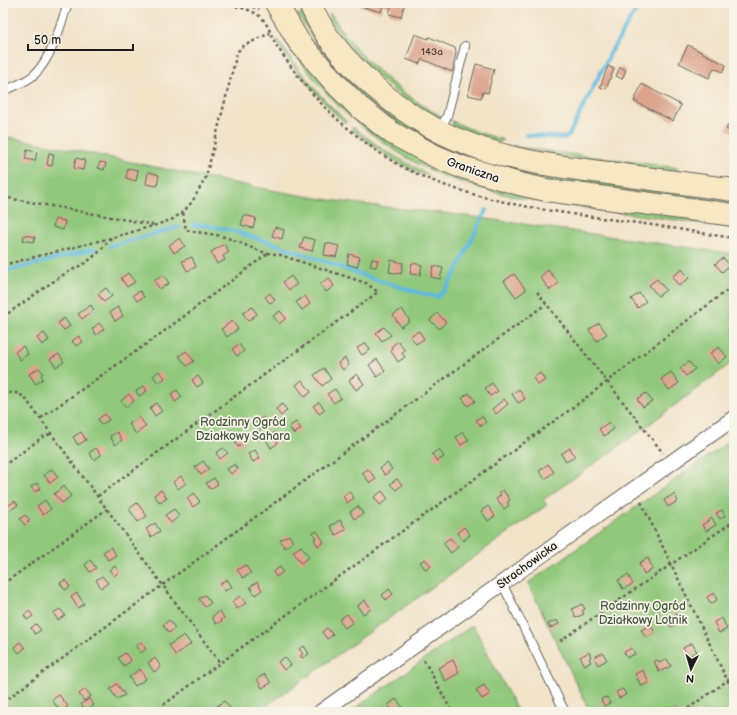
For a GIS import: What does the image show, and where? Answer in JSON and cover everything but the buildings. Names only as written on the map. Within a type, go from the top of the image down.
[{"type":"main road","name":"Graniczna","points":[[276,3],[299,42],[346,95],[392,132],[435,156],[476,172],[532,187],[734,215]]},
{"type":"main road","name":"Graniczna","points":[[309,3],[328,36],[361,74],[375,87],[412,116],[440,131],[474,146],[507,156],[553,166],[734,190]]},
{"type":"street","name":"Strachowicka","points":[[321,712],[734,418]]},
{"type":"lane","points":[[3,7],[4,3]]},
{"type":"lane","points":[[8,89],[35,74],[39,69],[51,48],[68,3]]},
{"type":"lane","points":[[440,131],[447,116],[465,46]]},
{"type":"lane","points":[[502,583],[565,712]]},
{"type":"path","points":[[224,3],[258,15],[265,23],[274,42]]},
{"type":"path","points":[[3,265],[156,225],[173,219],[183,212],[192,202],[206,177],[237,53],[241,47],[274,32]]},
{"type":"path","points":[[3,197],[156,225]]},
{"type":"path","points":[[98,496],[378,292],[366,283],[277,254],[267,254],[220,236],[186,230],[183,212]]},
{"type":"path","points":[[682,229],[734,238]]},
{"type":"path","points":[[3,317],[61,276],[86,262],[99,252],[111,238]]},
{"type":"path","points":[[41,418],[159,335],[267,254]]},
{"type":"path","points":[[154,712],[607,382],[734,285]]},
{"type":"path","points":[[537,292],[671,463]]},
{"type":"path","points":[[3,702],[546,304]]},
{"type":"path","points":[[3,394],[20,394],[25,398],[220,663]]},
{"type":"path","points":[[3,466],[42,437],[51,434]]},
{"type":"path","points":[[642,503],[734,694]]},
{"type":"path","points":[[3,584],[107,509]]},
{"type":"path","points":[[560,641],[734,521]]},
{"type":"path","points":[[424,660],[452,712]]},
{"type":"path","points":[[683,712],[734,676]]},
{"type":"green space","points":[[304,12],[437,139],[734,198],[734,206],[553,181],[512,173],[449,152],[393,121],[362,97],[323,54],[298,15]]},
{"type":"green space","points":[[330,13],[353,44],[379,72],[408,96],[441,116],[437,119],[415,106],[375,74],[346,43],[337,31],[329,20]]},
{"type":"green space","points":[[285,37],[350,110],[350,117],[315,80],[284,39]]},
{"type":"green space","points":[[278,40],[301,72],[318,93],[346,121],[345,123],[317,94],[291,63],[276,41]]},
{"type":"green space","points":[[363,120],[395,144],[734,223],[734,228],[560,204],[478,188],[439,174],[406,157],[356,122]]},
{"type":"green space","points":[[452,121],[477,132],[503,140],[499,143],[453,127]]},
{"type":"green space","points":[[353,127],[382,149],[429,175],[412,170],[389,157],[351,129]]},
{"type":"green space","name":"Rodzinny Ogród Działkowy Sahara","points":[[3,136],[229,182],[326,199],[473,217],[734,254],[734,361],[643,429],[543,500],[547,505],[258,712],[3,712]]},
{"type":"green space","points":[[513,145],[517,147],[679,168],[675,173],[514,148]]},
{"type":"green space","name":"Rodzinny Ogród Działkowy Lotnik","points":[[734,438],[734,712],[590,712],[528,583]]},
{"type":"green space","points":[[473,625],[518,712],[350,712]]},
{"type":"waterway","points":[[526,135],[565,138],[569,135],[612,50],[640,3]]},
{"type":"waterway","points":[[193,225],[218,227],[235,232],[281,246],[392,285],[437,297],[444,291],[456,272],[486,210]]},
{"type":"waterway","points":[[110,246],[179,227]]},
{"type":"waterway","points":[[3,272],[95,249]]}]
